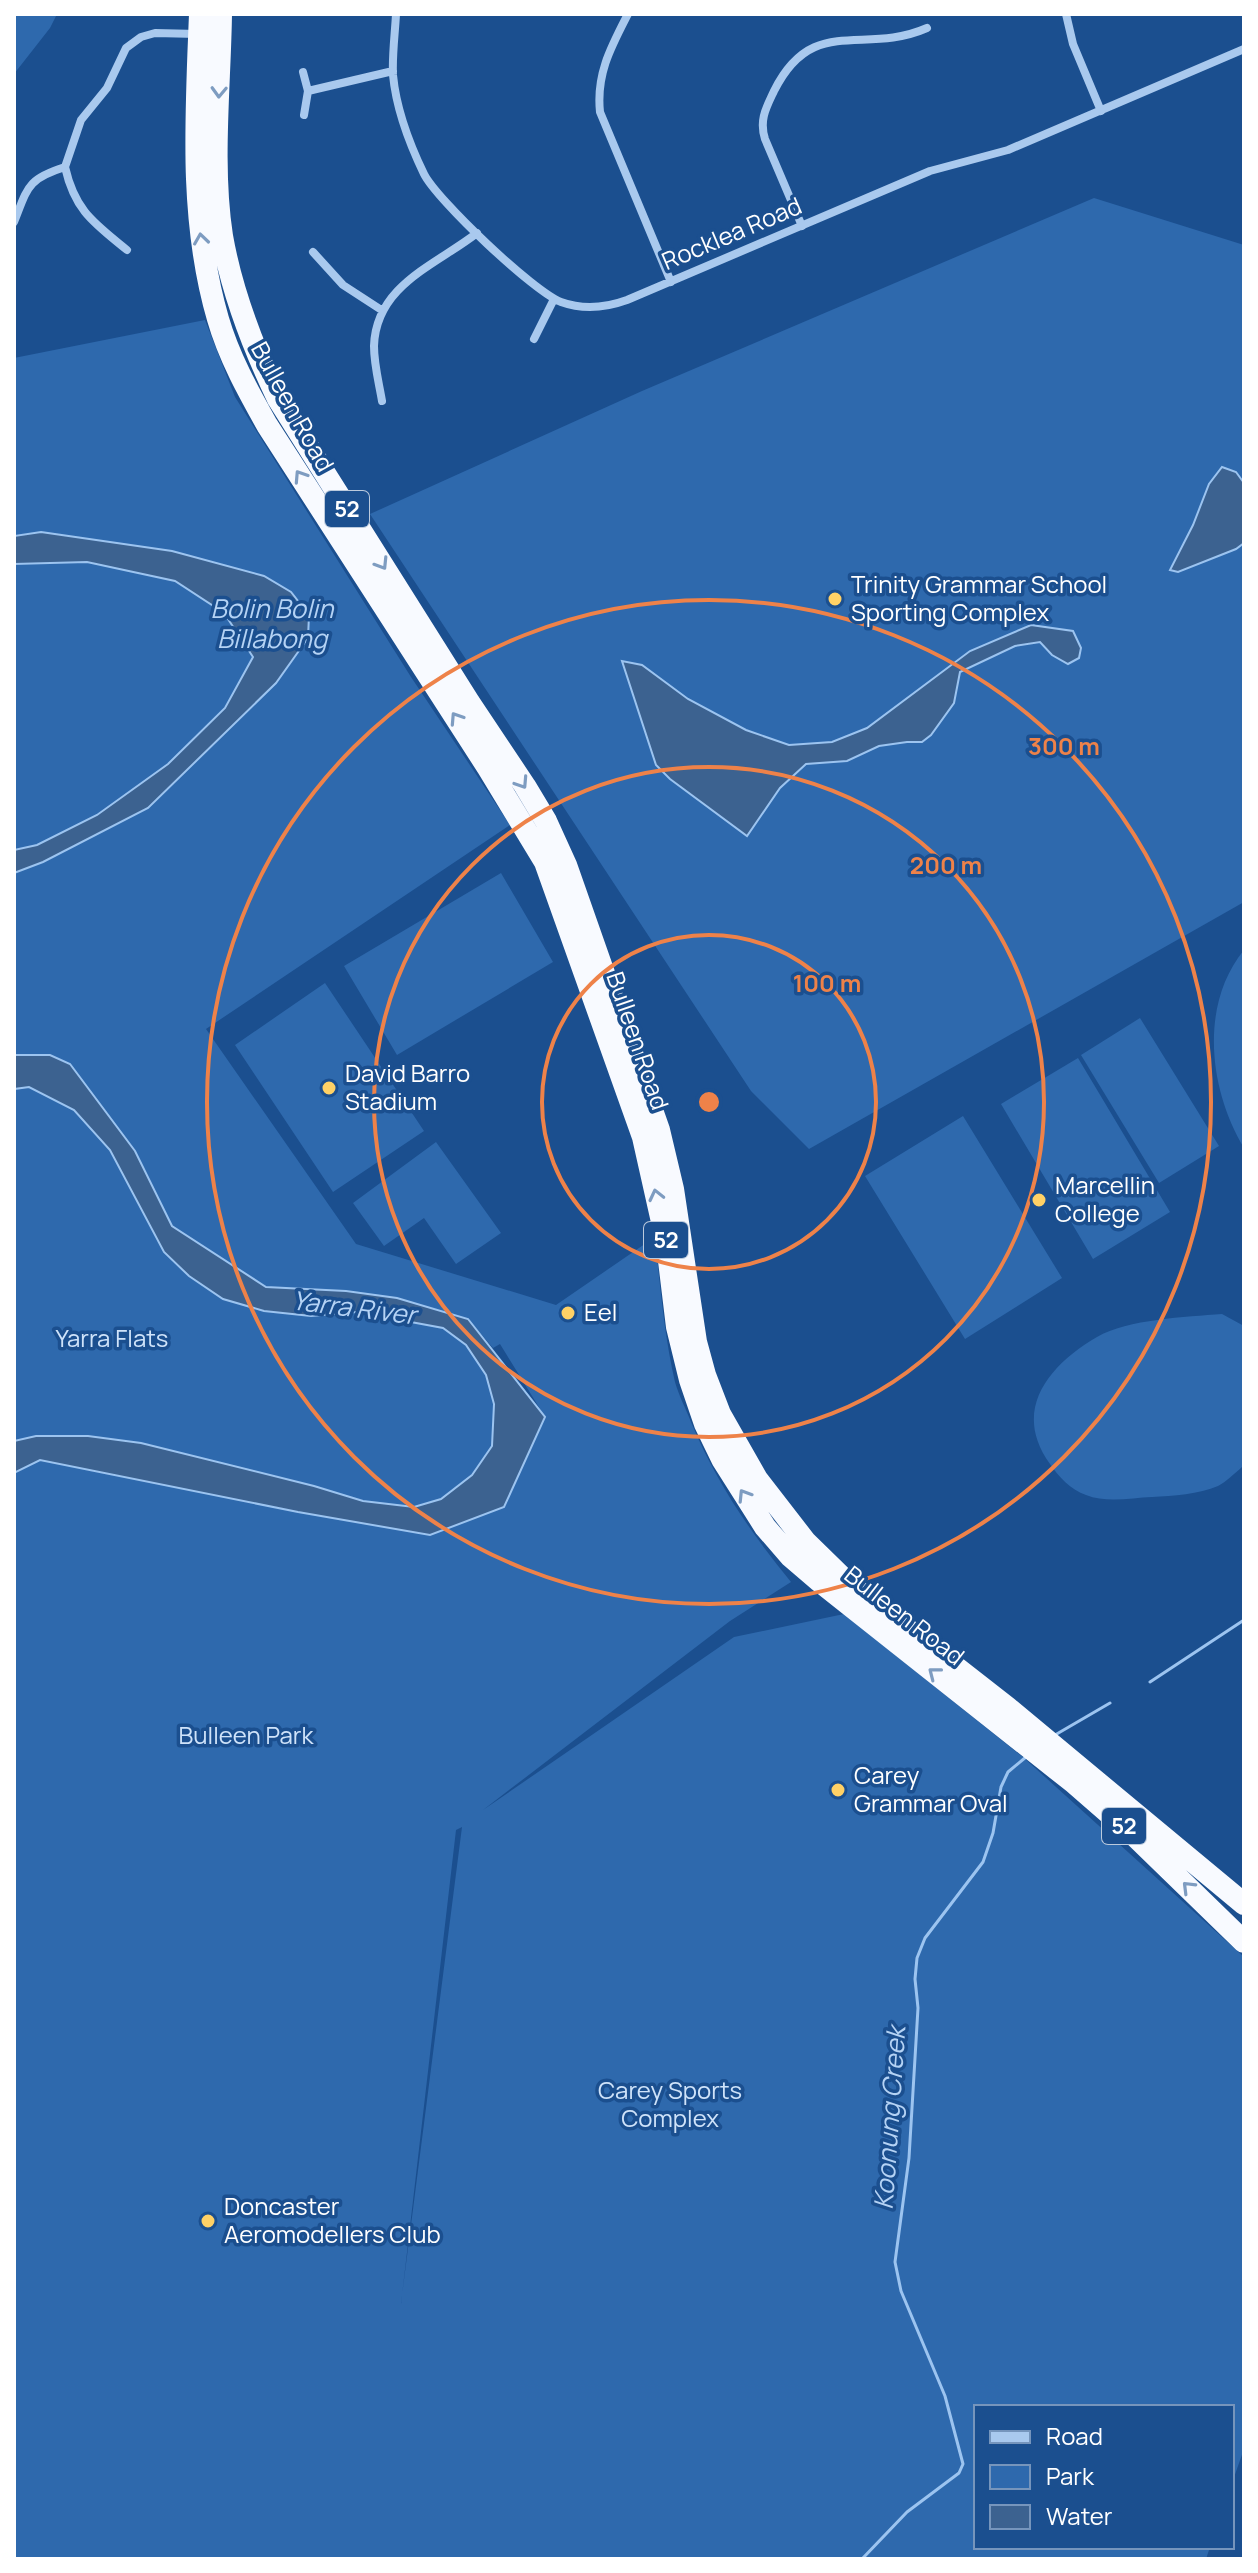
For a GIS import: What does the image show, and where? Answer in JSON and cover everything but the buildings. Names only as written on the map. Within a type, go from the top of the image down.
[{"type":"highway","name":"Bulleen Road","points":[[207,137],[221,14]]},
{"type":"highway","name":"Bulleen Road","points":[[200,24],[207,137],[222,236],[246,324],[278,399],[525,786],[546,821],[566,865],[659,1130],[673,1189],[696,1342],[720,1414],[757,1479],[805,1541],[830,1567],[1002,1715],[1136,1837],[1244,1942]]},
{"type":"highway","name":"Bulleen Road","points":[[1002,1715],[1244,1904]]},
{"type":"street","name":"Rocklea Road","points":[[396,14],[393,71],[402,113],[425,175],[441,198],[532,283],[554,299],[577,306],[604,307],[627,300],[941,167],[1008,150],[1244,49]]},
{"type":"street","points":[[628,14],[601,71],[598,93],[600,112],[671,282]]},
{"type":"street","points":[[1066,14],[1073,44],[1101,111]]},
{"type":"street","points":[[127,250],[86,216],[70,187],[65,167],[81,120],[107,88],[126,48],[141,37],[200,24]]},
{"type":"street","points":[[802,226],[762,126],[764,112],[783,74],[802,53],[817,45],[900,38],[927,28]]},
{"type":"street","points":[[308,91],[393,71]]},
{"type":"street","points":[[303,72],[308,91],[304,115]]},
{"type":"street","points":[[14,222],[29,185],[65,167]]},
{"type":"street","points":[[382,401],[374,346],[383,311],[390,298],[408,279],[477,233]]},
{"type":"street","points":[[313,252],[343,285],[383,311]]},
{"type":"street","points":[[534,339],[554,299]]},
{"type":"green space","points":[[14,14],[57,14],[50,28],[14,74]]},
{"type":"green space","name":"Trinity Grammar School Sporting Complex","points":[[1094,198],[1244,245],[1244,902],[809,1149],[751,1091],[370,514],[642,391]]},
{"type":"green space","points":[[205,320],[235,397],[411,677],[510,825],[206,1029],[356,1244],[556,1305],[655,1237],[665,1328],[678,1392],[723,1486],[791,1582],[730,1621],[483,1810],[734,1637],[844,1614],[1024,1758],[1244,1957],[1244,2449],[1234,2477],[1234,2405],[974,2405],[974,2549],[1209,2549],[1206,2559],[14,2559],[14,1473],[40,1460],[430,1535],[545,1417],[500,1344],[493,1348],[468,1319],[397,1298],[346,1291],[266,1287],[172,1226],[135,1151],[70,1064],[50,1055],[14,1055],[14,358]],"holes":[[[462,1827],[402,2293],[456,1830]]]},
{"type":"green space","points":[[501,873],[553,962],[397,1055],[344,966]]},
{"type":"green space","points":[[1244,950],[1244,1148],[1223,1100],[1214,1048],[1220,996]]},
{"type":"green space","name":"David Barro Stadium","points":[[325,983],[424,1131],[333,1192],[235,1045]]},
{"type":"green space","points":[[1140,1018],[1219,1146],[1159,1183],[1081,1055]]},
{"type":"green space","points":[[1078,1058],[1170,1212],[1093,1259],[1001,1104]]},
{"type":"green space","name":"Yarra Flats","points":[[29,1087],[74,1110],[110,1150],[164,1252],[189,1276],[223,1299],[311,1316],[357,1312],[443,1328],[466,1345],[486,1375],[494,1403],[492,1446],[471,1475],[441,1499],[414,1507],[363,1501],[141,1443],[87,1436],[36,1436],[14,1441],[14,1089]]},
{"type":"green space","points":[[963,1116],[1062,1278],[965,1339],[865,1176]]},
{"type":"green space","points":[[436,1142],[501,1233],[456,1264],[424,1218],[384,1246],[353,1203]]},
{"type":"green space","points":[[1222,1314],[1244,1326],[1242,1467],[1218,1486],[1168,1496],[1102,1499],[1080,1493],[1065,1482],[1039,1444],[1034,1425],[1035,1407],[1041,1391],[1064,1361],[1097,1337],[1125,1326]]},
{"type":"water","points":[[1222,467],[1236,472],[1244,483],[1244,543],[1178,572],[1170,570],[1209,484]]},
{"type":"water","name":"Bolin Bolin Billabong","points":[[41,532],[172,551],[264,576],[291,592],[309,615],[308,638],[276,683],[148,808],[43,862],[14,873],[14,850],[37,845],[97,815],[168,764],[225,708],[253,657],[224,613],[175,581],[87,562],[14,564],[14,536]]},
{"type":"water","points":[[1031,625],[1073,631],[1081,648],[1079,658],[1068,664],[1052,655],[1040,642],[1015,646],[960,672],[954,703],[931,735],[922,742],[879,746],[847,761],[806,764],[780,788],[747,836],[670,779],[656,765],[622,661],[642,665],[688,699],[746,730],[789,745],[832,742],[867,728],[970,651]]},
{"type":"water","name":"Yarra River","points":[[14,1055],[50,1055],[70,1064],[135,1151],[172,1226],[266,1287],[346,1291],[397,1298],[468,1319],[545,1417],[504,1507],[430,1535],[40,1460],[14,1473],[14,1441],[36,1436],[88,1436],[141,1443],[363,1501],[414,1507],[441,1499],[472,1475],[492,1446],[494,1404],[486,1375],[466,1345],[443,1328],[357,1312],[311,1316],[264,1311],[223,1299],[189,1276],[164,1252],[110,1150],[74,1110],[29,1087],[14,1089]]},
{"type":"waterway","name":"Koonung Creek","points":[[1150,1682],[1244,1620]]},
{"type":"waterway","name":"Koonung Creek","points":[[1055,1735],[1110,1703]]},
{"type":"waterway","name":"Koonung Creek","points":[[862,2559],[907,2512],[959,2473],[963,2464],[945,2396],[901,2291],[895,2262],[909,2158],[918,2008],[915,1979],[917,1958],[925,1938],[983,1862],[993,1833],[1001,1787],[1008,1772],[1026,1757]]},
{"type":"place","name":"Trinity Grammar School Sporting Complex","points":[[835,599]]},
{"type":"place","name":"David Barro Stadium","points":[[329,1088]]},
{"type":"place","name":"Marcellin College","points":[[1039,1200]]},
{"type":"place","name":"Eel","points":[[568,1313]]},
{"type":"place","name":"Carey Grammar Oval","points":[[838,1790]]},
{"type":"place","name":"Doncaster Aeromodellers Club","points":[[208,2221]]},
{"type":"park label","name":"Bulleen Park","points":[[246,1736]]},
{"type":"park label","name":"Carey Sports Complex","points":[[670,2105]]}]
